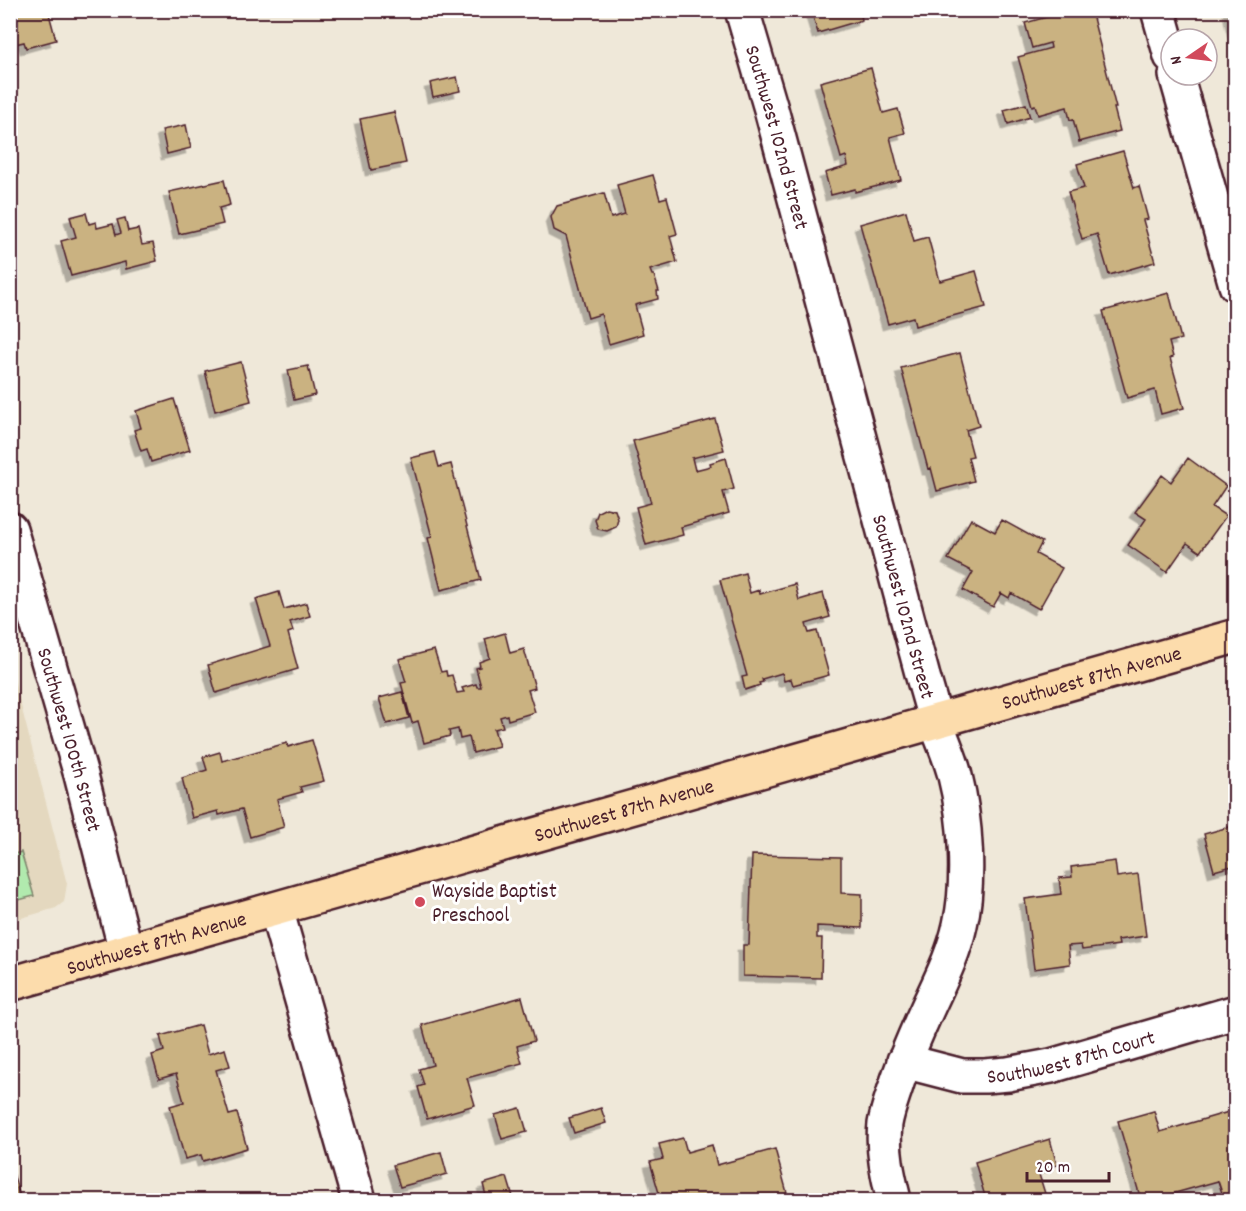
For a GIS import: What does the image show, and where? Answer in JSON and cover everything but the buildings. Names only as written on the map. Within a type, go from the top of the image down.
[{"type":"main road","name":"Southwest 87th Avenue","points":[[10,984],[1236,636]]},
{"type":"street","name":"Southwest 102nd Street","points":[[742,10],[936,721],[952,765],[959,798],[965,858],[964,903],[956,942],[945,972],[904,1061],[888,1109],[885,1124],[886,1160],[894,1200]]},
{"type":"street","points":[[1158,10],[1163,27]]},
{"type":"street","points":[[1179,87],[1236,285]]},
{"type":"street","name":"Southwest 100th Street","points":[[10,529],[81,775],[126,951]]},
{"type":"street","points":[[276,909],[359,1200]]},
{"type":"street","name":"Southwest 87th Court","points":[[904,1061],[962,1076],[1030,1071],[1236,1012]]},
{"type":"shaded area","points":[[10,663],[67,884],[64,902],[56,908],[11,921]]},
{"type":"green space","points":[[21,852],[34,896],[11,902],[11,855]]},
{"type":"place","name":"Wayside Baptist Preschool","points":[[420,902]]}]
